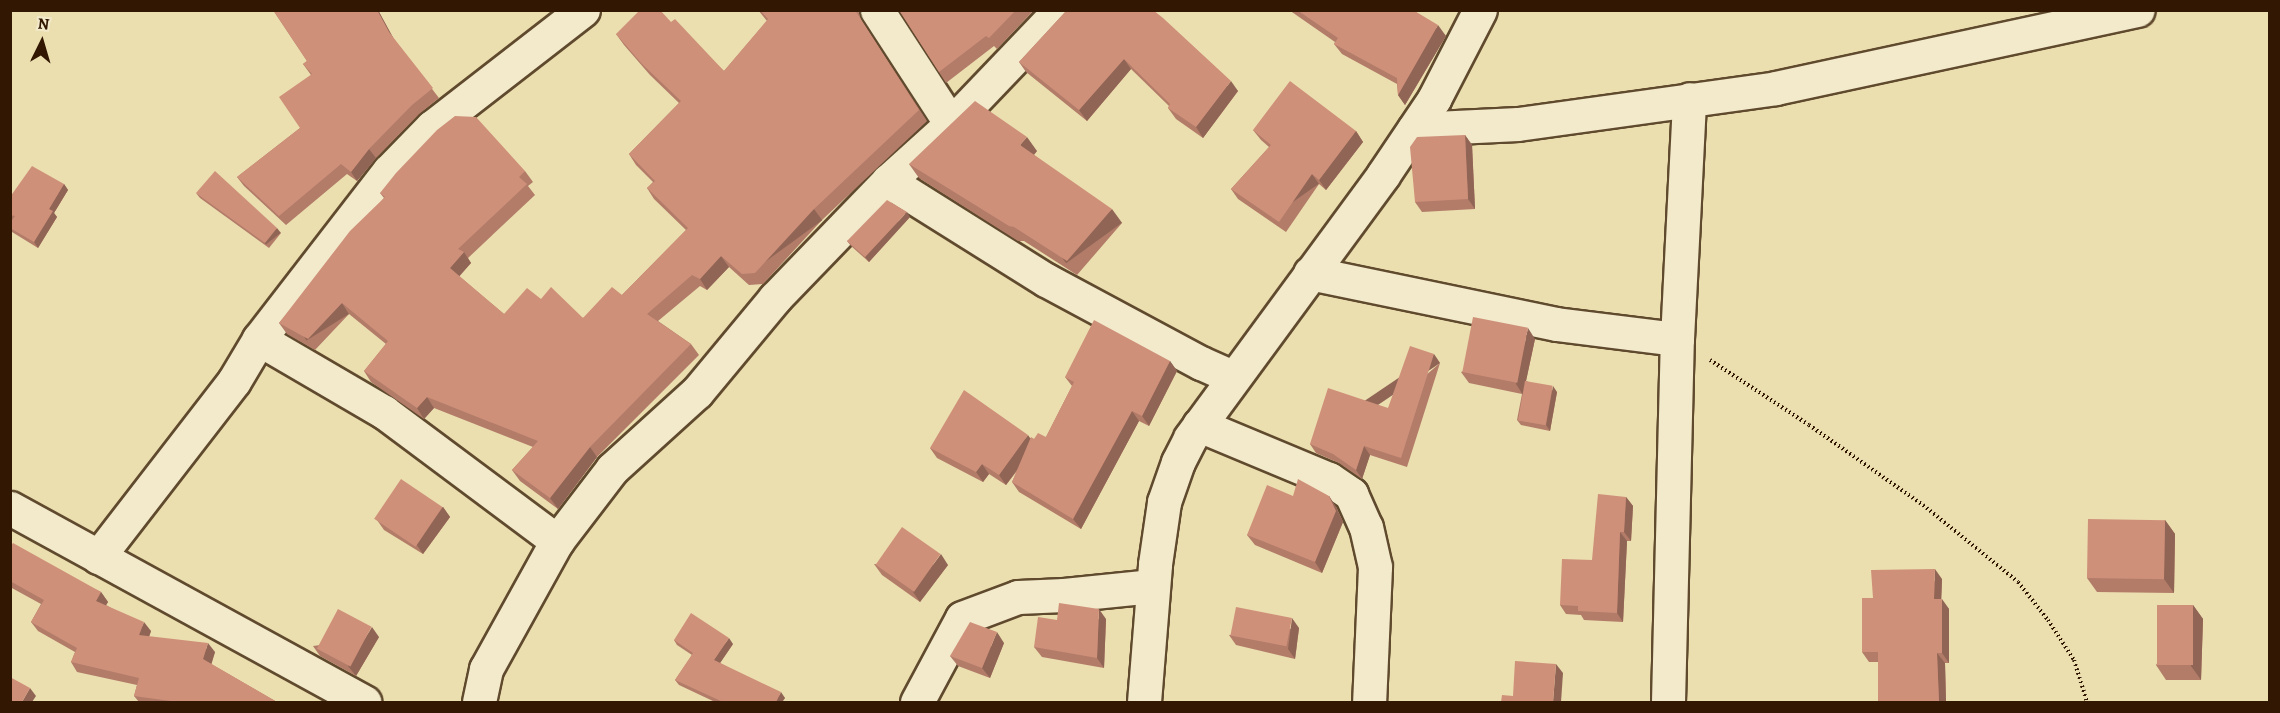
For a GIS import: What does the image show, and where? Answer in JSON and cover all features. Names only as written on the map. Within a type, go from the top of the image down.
[{"type":"street","points":[[98,557],[234,381],[259,339],[389,171],[432,127],[584,10]]},
{"type":"street","points":[[877,10],[951,124]]},
{"type":"street","points":[[479,702],[486,669],[557,541],[612,469],[697,392],[776,298],[888,181],[951,124],[1060,10]]},
{"type":"street","points":[[1144,702],[1153,586],[1164,502],[1178,462],[1199,425],[1233,377],[1414,129],[1434,99],[1480,10]]},
{"type":"street","points":[[1414,129],[1518,124],[1776,88],[2138,10]]},
{"type":"street","points":[[1668,702],[1677,339],[1689,99]]},
{"type":"street","points":[[888,181],[1046,280],[1201,363],[1233,377]]},
{"type":"street","points":[[1310,273],[1556,324],[1677,339]]},
{"type":"street","points":[[259,339],[384,412],[557,541]]},
{"type":"street","points":[[1199,425],[1329,479],[1351,494],[1366,527],[1375,567],[1369,702]]},
{"type":"street","points":[[10,508],[364,702]]},
{"type":"street","points":[[917,702],[962,618],[1018,597],[1153,586]]},
{"type":"path","points":[[1677,339],[1809,424],[1923,505],[2018,582],[2048,620],[2074,660],[2087,702]]},
{"type":"building","points":[[273,10],[377,10],[389,32],[433,88],[412,105],[369,149],[351,172],[341,164],[279,216],[237,177],[300,128],[279,97],[312,74],[303,64],[307,61]]},
{"type":"building","points":[[640,10],[660,10],[671,22],[675,19],[724,71],[768,19],[760,10],[855,10],[919,110],[814,209],[755,273],[742,274],[721,256],[700,279],[692,275],[647,314],[691,344],[590,447],[550,498],[512,470],[538,441],[427,397],[417,408],[364,371],[388,341],[342,303],[308,339],[279,323],[350,231],[385,197],[380,193],[396,173],[437,130],[455,116],[476,117],[525,171],[519,177],[527,184],[458,249],[464,252],[450,268],[504,314],[527,288],[541,299],[551,287],[583,318],[612,287],[622,295],[688,228],[647,188],[655,181],[629,154],[681,101],[642,64],[616,34]]},
{"type":"building","points":[[899,10],[1016,10],[989,38],[986,36],[939,72]]},
{"type":"building","points":[[1067,10],[1153,10],[1231,81],[1196,127],[1168,108],[1170,104],[1124,59],[1079,110],[1019,62]]},
{"type":"building","points":[[1297,10],[1413,10],[1438,25],[1398,95],[1397,78],[1334,44],[1338,38]]},
{"type":"building","points":[[1290,81],[1356,131],[1319,180],[1312,174],[1279,222],[1231,189],[1271,145],[1253,130]]},
{"type":"building","points":[[975,101],[1027,137],[1020,145],[1112,209],[1067,261],[909,164]]},
{"type":"building","points":[[1465,135],[1468,199],[1415,202],[1410,147],[1417,137]]},
{"type":"building","points":[[32,166],[64,184],[49,209],[53,211],[34,242],[10,228],[10,223],[15,216],[10,215],[10,197]]},
{"type":"building","points":[[215,171],[277,228],[265,243],[196,193]]},
{"type":"building","points":[[887,200],[907,212],[865,257],[847,241]]},
{"type":"building","points":[[1473,317],[1528,328],[1517,383],[1462,372]]},
{"type":"building","points":[[1094,320],[1170,361],[1142,416],[1132,411],[1073,519],[1012,482],[1031,437],[1034,439],[1038,433],[1046,437],[1074,382],[1065,377]]},
{"type":"building","points":[[1410,346],[1434,354],[1401,458],[1364,446],[1356,470],[1333,454],[1310,444],[1328,388],[1388,408]]},
{"type":"building","points":[[1525,381],[1553,386],[1546,425],[1518,420]]},
{"type":"building","points":[[964,390],[1028,435],[999,475],[982,464],[976,472],[930,448]]},
{"type":"building","points":[[401,479],[442,507],[416,547],[374,519]]},
{"type":"building","points":[[1298,479],[1329,496],[1336,511],[1315,562],[1247,535],[1267,485],[1293,496]]},
{"type":"building","points":[[1598,494],[1626,497],[1624,532],[1620,532],[1617,613],[1578,611],[1578,606],[1560,605],[1562,559],[1592,560]]},
{"type":"building","points":[[2088,519],[2165,520],[2164,579],[2087,578]]},
{"type":"building","points":[[902,527],[941,554],[914,592],[876,565]]},
{"type":"building","points":[[13,543],[101,592],[96,601],[144,622],[139,635],[208,643],[203,659],[277,702],[178,702],[134,696],[139,678],[71,662],[77,648],[31,622],[44,600],[10,581],[10,547]]},
{"type":"building","points":[[1935,569],[1934,599],[1942,599],[1942,653],[1937,653],[1939,702],[1878,702],[1878,652],[1862,652],[1862,598],[1873,598],[1871,570]]},
{"type":"building","points":[[1059,603],[1099,609],[1097,658],[1034,647],[1038,617],[1057,620]]},
{"type":"building","points":[[2157,605],[2193,605],[2193,665],[2157,665]]},
{"type":"building","points":[[1236,607],[1292,618],[1286,646],[1230,635]]},
{"type":"building","points":[[338,609],[372,627],[350,667],[317,649]]},
{"type":"building","points":[[691,613],[729,638],[714,660],[781,692],[776,702],[723,702],[675,680],[693,653],[674,640]]},
{"type":"building","points":[[970,622],[997,632],[982,668],[950,656]]},
{"type":"building","points":[[1515,661],[1556,664],[1553,702],[1501,702],[1502,695],[1513,696]]},
{"type":"building","points":[[10,677],[30,688],[22,702],[10,702]]}]
